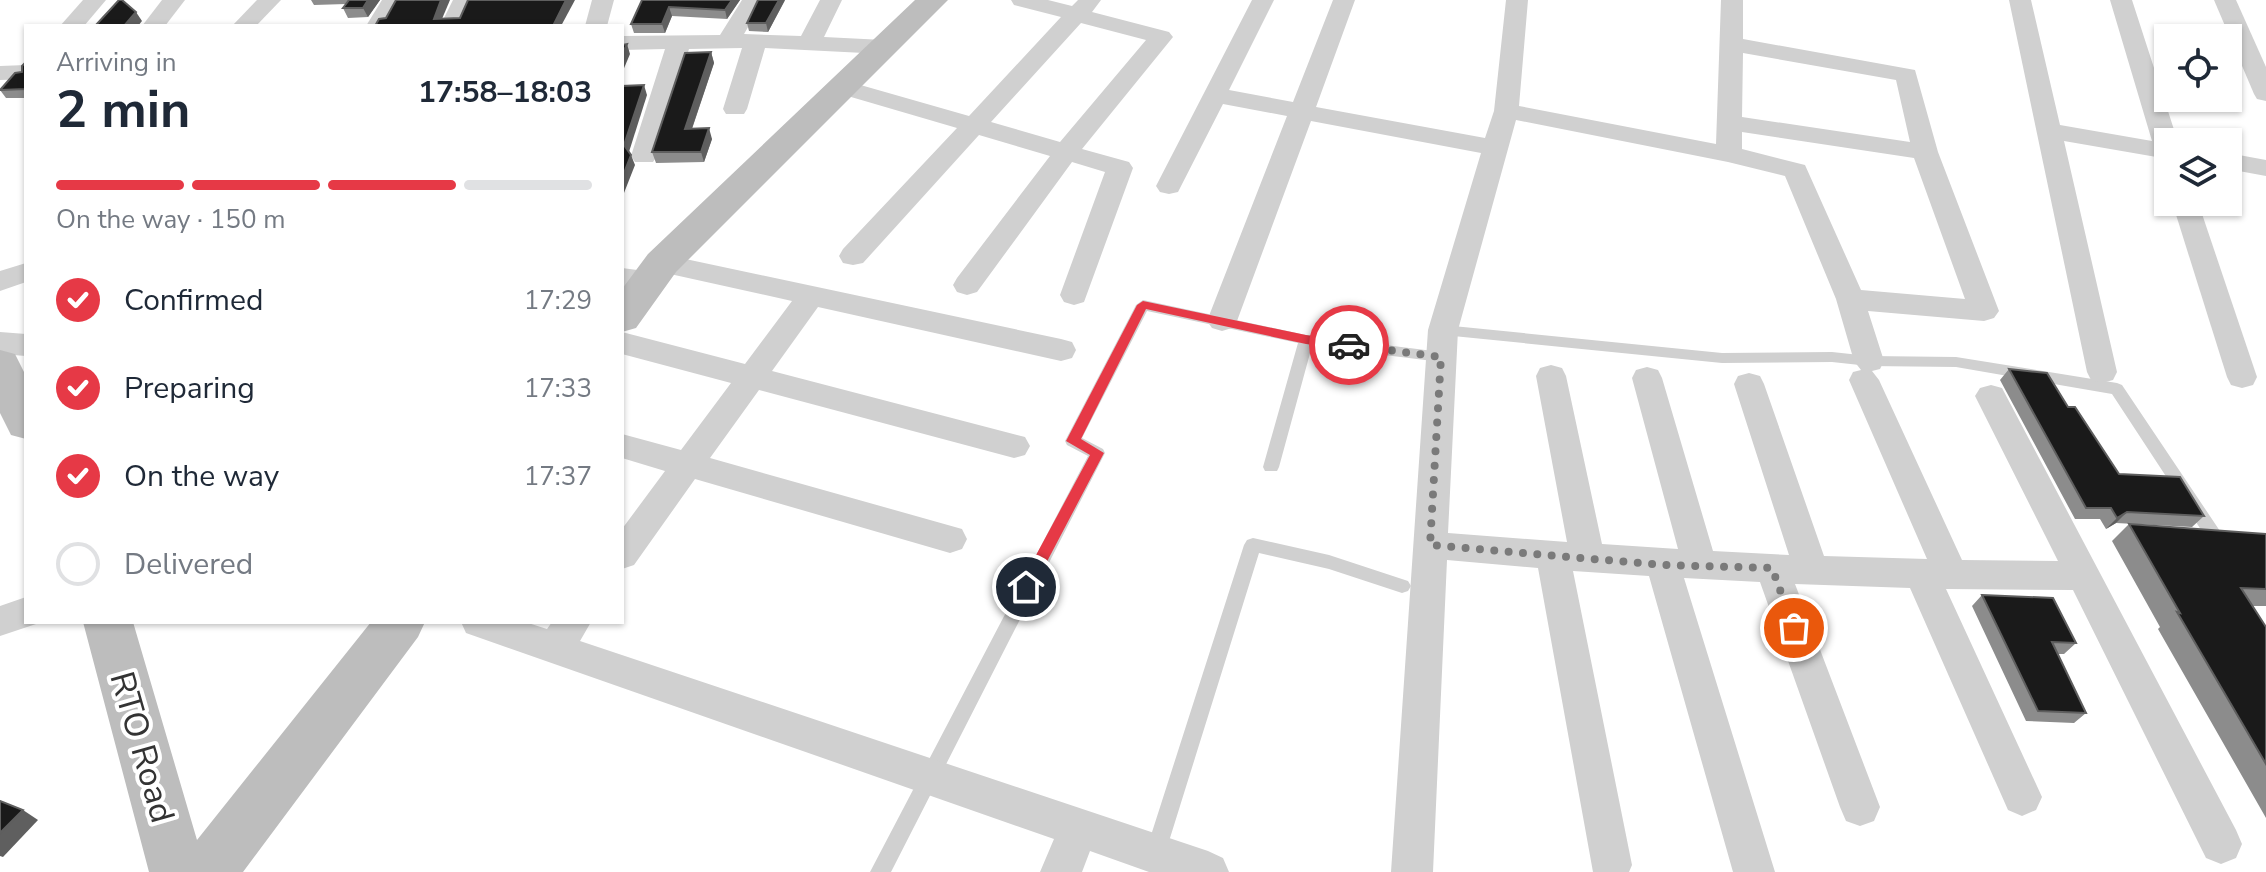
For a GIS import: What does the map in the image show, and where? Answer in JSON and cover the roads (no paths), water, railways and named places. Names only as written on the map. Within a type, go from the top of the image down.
[{"type":"street","points":[[73,24],[95,0]]},
{"type":"street","points":[[155,24],[174,0]]},
{"type":"street","points":[[245,24],[270,0]]},
{"type":"street","points":[[378,24],[393,0]]},
{"type":"street","points":[[452,24],[464,0]]},
{"type":"street","points":[[597,24],[603,0]]},
{"type":"street","points":[[728,41],[753,0]]},
{"type":"street","points":[[809,43],[831,0]]},
{"type":"street","points":[[624,314],[645,274],[933,0]]},
{"type":"street","points":[[967,285],[1066,152],[1161,37],[1084,8],[1022,0]]},
{"type":"street","points":[[1169,186],[1263,0]]},
{"type":"street","points":[[1222,321],[1344,0]]},
{"type":"street","points":[[1412,872],[1442,344],[1506,111],[1517,0]]},
{"type":"street","points":[[1729,154],[1732,0]]},
{"type":"street","points":[[2020,0],[2102,372]]},
{"type":"street","points":[[2121,0],[2161,128]]},
{"type":"street","points":[[2225,0],[2266,94]]},
{"type":"street","points":[[853,256],[1084,8]]},
{"type":"street","points":[[735,109],[756,41]]},
{"type":"street","points":[[624,43],[756,41],[884,47]]},
{"type":"street","points":[[644,156],[679,42]]},
{"type":"street","points":[[1731,44],[1907,75],[1925,152],[1984,311],[1850,299]]},
{"type":"street","points":[[0,73],[24,72]]},
{"type":"street","points":[[843,87],[1120,168],[1074,295]]},
{"type":"street","points":[[1215,95],[1495,148]]},
{"type":"street","points":[[1506,111],[1729,154],[1796,171],[1850,299],[1867,371],[1937,575],[2022,797]]},
{"type":"street","points":[[1729,123],[1925,152]]},
{"type":"street","points":[[2049,131],[2154,149]]},
{"type":"street","points":[[2242,164],[2266,168]]},
{"type":"street","points":[[2190,216],[2242,377]]},
{"type":"street","points":[[0,281],[24,273]]},
{"type":"street","points":[[645,274],[811,296],[1061,350]]},
{"type":"street","points":[[624,552],[811,296]]},
{"type":"street","points":[[0,343],[24,345]]},
{"type":"street","points":[[624,344],[1014,446]]},
{"type":"street","points":[[0,365],[24,419]]},
{"type":"street","points":[[1551,376],[1570,557],[1611,865]]},
{"type":"street","points":[[1647,378],[1682,565],[1754,872]]},
{"type":"street","points":[[1749,384],[1811,569]]},
{"type":"street","points":[[1991,396],[2221,844]]},
{"type":"street","points":[[624,447],[950,539]]},
{"type":"street","points":[[1430,545],[1682,565],[1937,575],[2083,576]]},
{"type":"street","points":[[1772,568],[1860,807]]},
{"type":"street","points":[[0,621],[24,613]]},
{"type":"street","name":"RTO Road","points":[[109,624],[178,872]]},
{"type":"street","points":[[208,872],[398,624]]},
{"type":"street","points":[[492,624],[563,635],[927,776],[1208,872]]},
{"type":"street","points":[[1061,872],[1079,828]]},
{"type":"lane","points":[[880,872],[927,776],[1097,453],[1073,441],[1143,305],[1306,340],[1722,358],[1832,357],[1867,371],[1956,362],[2117,389],[2223,540],[2188,538]]},
{"type":"lane","points":[[1271,467],[1306,340]]},
{"type":"lane","points":[[1155,854],[1253,545],[1329,562],[1402,586]]}]
